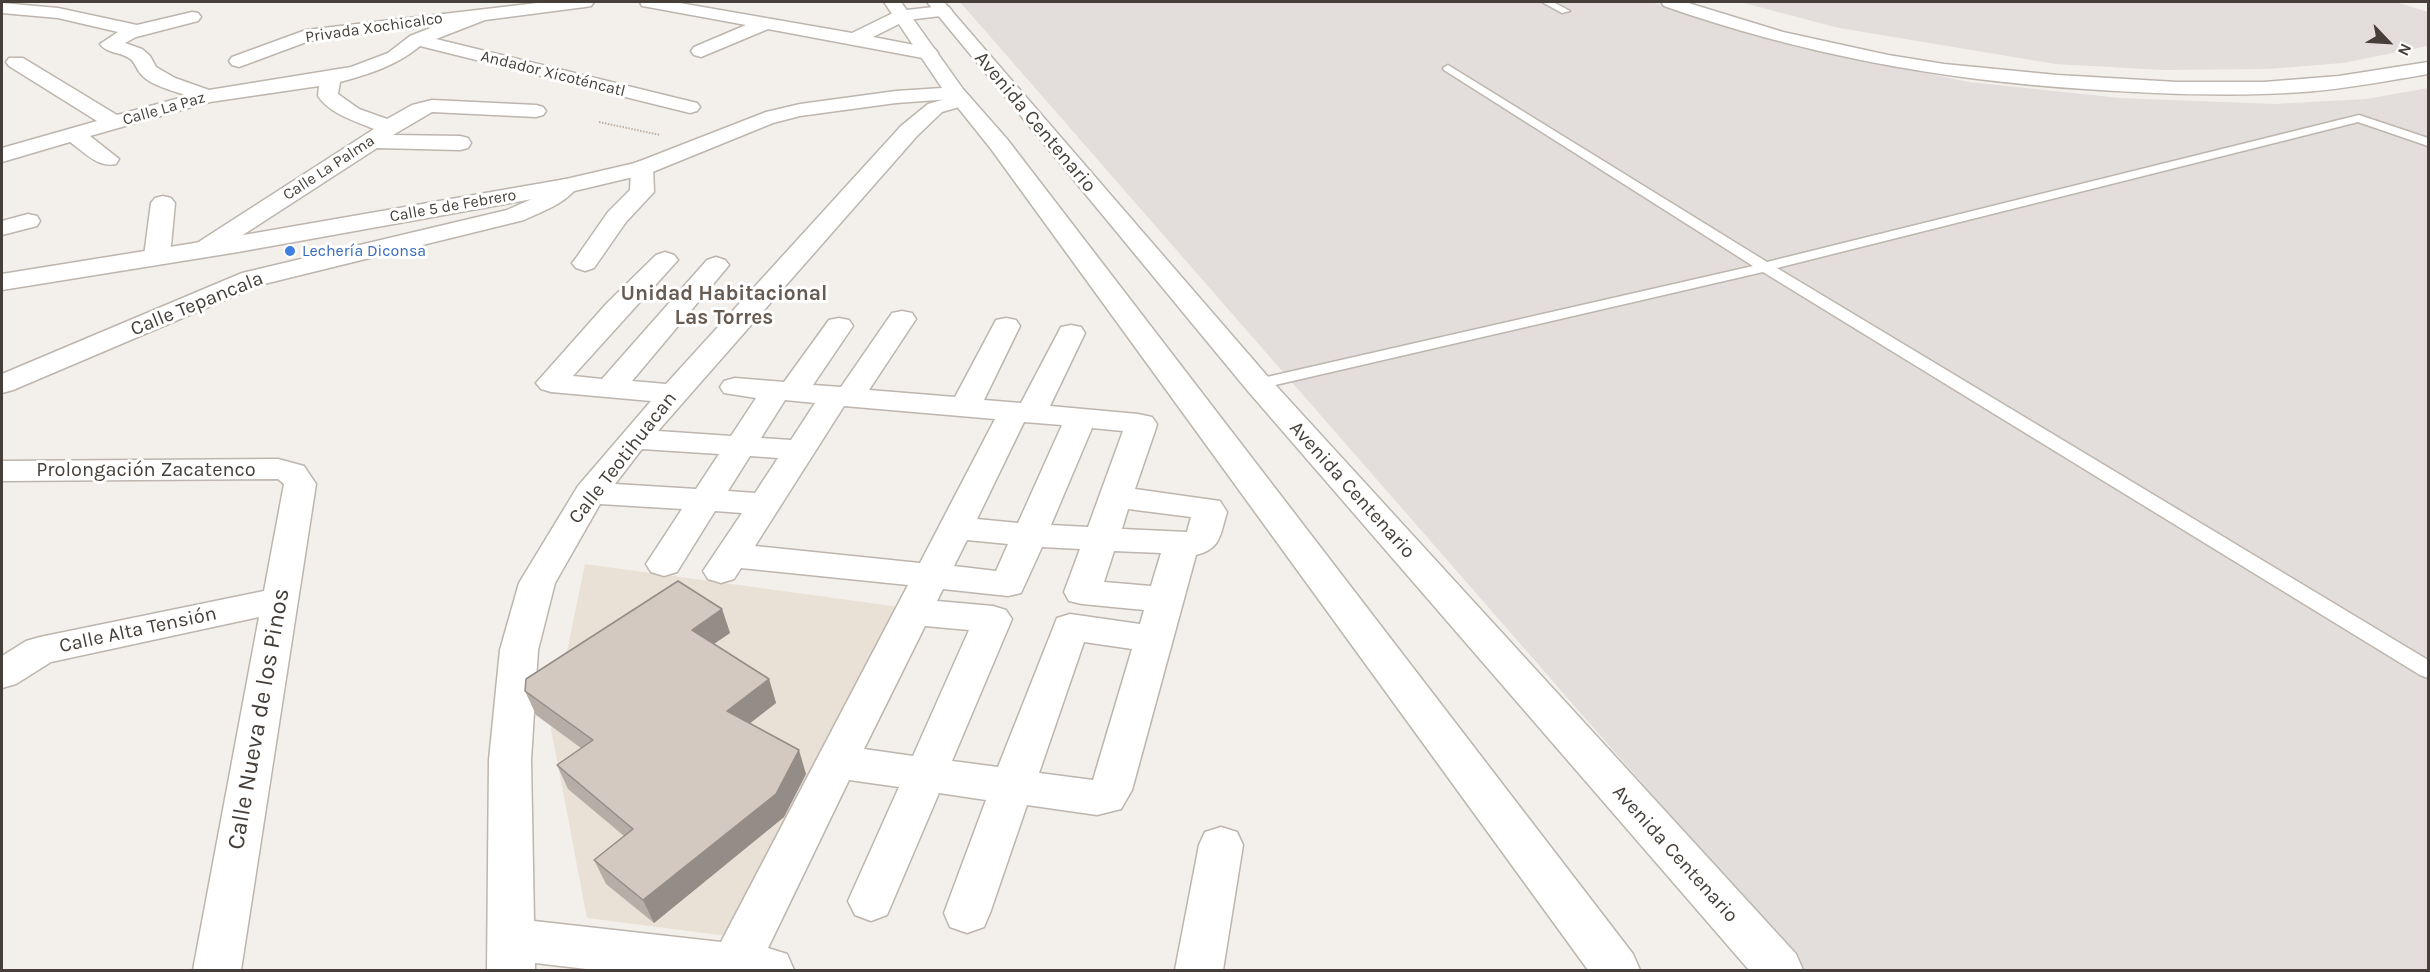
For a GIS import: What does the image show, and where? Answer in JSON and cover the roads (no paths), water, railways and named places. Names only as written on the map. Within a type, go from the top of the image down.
[{"type":"street","points":[[58,13],[83,2]]},
{"type":"street","name":"Privada Xochicalco","points":[[239,61],[306,36],[488,12],[585,2]]},
{"type":"street","points":[[648,2],[853,40],[953,87]]},
{"type":"street","points":[[1670,2],[1741,27],[1829,50],[1919,66],[2020,78],[2144,87],[2241,89],[2357,80],[2428,68]]},
{"type":"street","points":[[853,40],[898,8],[939,6]]},
{"type":"street","name":"Avenida Centenario","points":[[939,6],[1023,140],[1616,970]]},
{"type":"street","points":[[2,8],[58,13],[130,29],[129,33]]},
{"type":"street","name":"Avenida Centenario","points":[[898,8],[953,87],[1023,140],[1258,384],[1779,970]]},
{"type":"street","points":[[330,78],[378,65],[395,57],[417,40],[488,12]]},
{"type":"street","points":[[192,16],[129,33],[109,44],[135,53],[143,60],[148,72],[168,82],[208,96]]},
{"type":"street","points":[[701,51],[765,24]]},
{"type":"street","name":"Andador Xicoténcatl","points":[[417,40],[690,107]]},
{"type":"street","points":[[16,62],[115,123]]},
{"type":"street","name":"Calle La Paz","points":[[2,155],[208,96],[330,78]]},
{"type":"street","name":"Calle La Palma","points":[[207,249],[380,134],[328,96],[330,78]]},
{"type":"street","name":"Calle 5 de Febrero","points":[[2,282],[238,244],[566,186],[642,168],[766,118],[800,110],[953,87]]},
{"type":"street","name":"Calle Teotihuacan","points":[[511,955],[510,760],[519,650],[537,583],[568,526],[590,494],[634,439],[909,131],[953,87]]},
{"type":"street","points":[[380,134],[419,109],[432,106],[536,111]]},
{"type":"street","points":[[380,134],[460,143]]},
{"type":"street","points":[[74,135],[108,159]]},
{"type":"street","points":[[585,263],[617,217],[642,192],[642,168]]},
{"type":"street","name":"Calle Tepancala","points":[[2,384],[251,279],[515,215],[551,199],[566,186]]},
{"type":"street","points":[[157,256],[163,203]]},
{"type":"street","points":[[2,228],[28,221]]},
{"type":"street","points":[[238,244],[251,279]]},
{"type":"street","points":[[665,260],[617,309],[551,383],[673,394]]},
{"type":"street","points":[[610,388],[716,265]]},
{"type":"street","points":[[617,309],[740,318]]},
{"type":"street","points":[[902,320],[800,450],[725,564],[931,576],[1008,584],[1081,418]]},
{"type":"street","points":[[664,564],[741,445],[839,326]]},
{"type":"street","points":[[965,407],[1006,326]]},
{"type":"street","points":[[511,955],[752,968],[837,762],[956,528],[1071,333]]},
{"type":"street","points":[[735,387],[1141,424],[1082,592],[1165,600]]},
{"type":"street","points":[[634,439],[800,450]]},
{"type":"street","name":"Prolongación Zacatenco","points":[[2,471],[290,471]]},
{"type":"street","name":"Calle Nueva de los Pinos","points":[[217,970],[300,484],[297,476],[290,471]]},
{"type":"street","points":[[590,494],[764,504]]},
{"type":"street","points":[[956,528],[1029,535],[1200,543],[1210,509],[1116,497]]},
{"type":"street","points":[[837,762],[1012,787],[1097,798],[1106,797],[1111,790],[1182,543]]},
{"type":"street","name":"Calle Alta Tensión","points":[[2,674],[40,651],[279,600]]},
{"type":"street","points":[[871,901],[924,774],[993,620],[913,612]]},
{"type":"street","points":[[967,913],[1070,627],[1154,639]]},
{"type":"street","points":[[1199,970],[1221,845]]},
{"type":"lane","points":[[1547,2],[1565,11]]},
{"type":"lane","points":[[1448,68],[1765,267],[2428,670]]},
{"type":"lane","points":[[1258,384],[1765,267],[2359,118],[2428,142]]},
{"type":"place","name":"Lechería Diconsa","points":[[290,251]]},
{"type":"district","name":"Unidad Habitacional Las Torres","points":[[724,306]]}]
